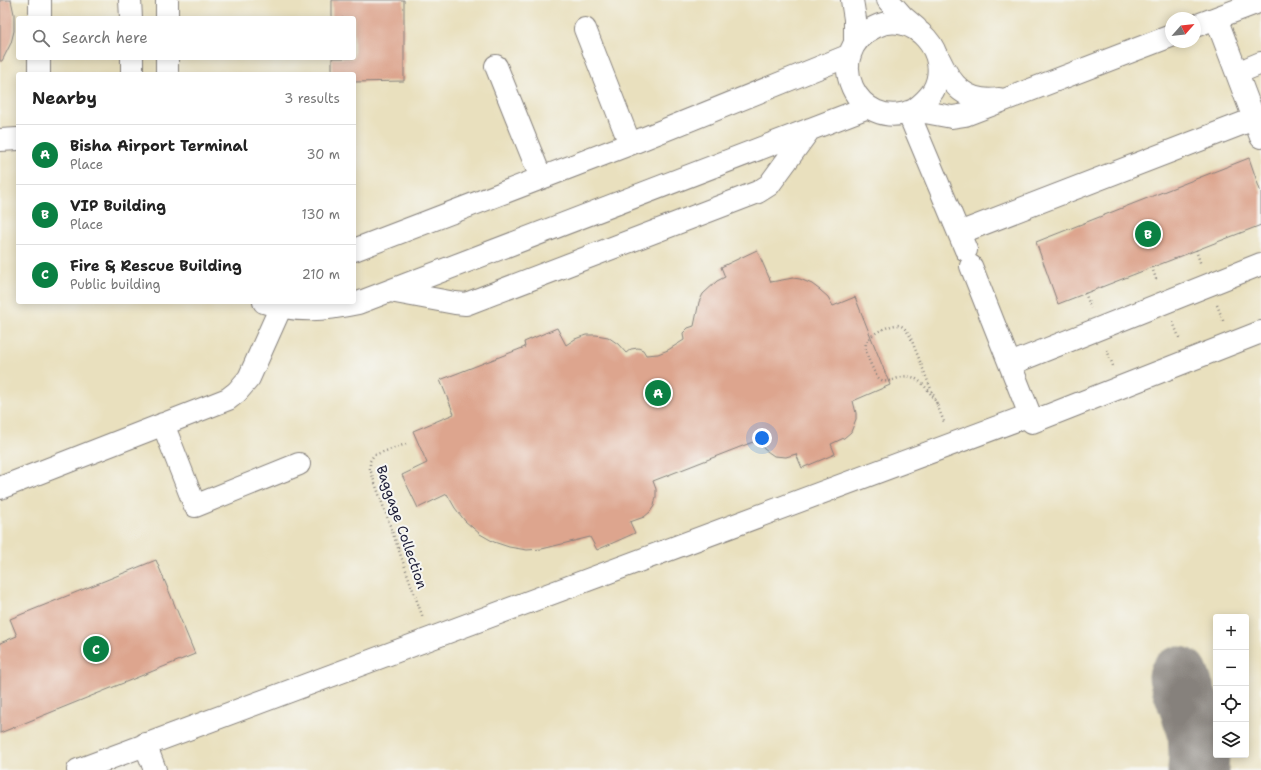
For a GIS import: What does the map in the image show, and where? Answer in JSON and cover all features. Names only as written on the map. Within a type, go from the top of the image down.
[{"type":"street","points":[[40,0],[40,16]]},
{"type":"street","points":[[130,0],[131,16]]},
{"type":"street","points":[[167,0],[167,16]]},
{"type":"street","points":[[852,0],[855,19],[852,49],[847,69],[850,84],[857,97],[868,107],[881,113],[895,115],[911,111],[926,101],[934,90],[938,76],[938,62],[934,48]]},
{"type":"street","points":[[888,0],[903,17],[927,38],[934,48],[951,82],[963,92],[971,97],[990,100],[1010,97]]},
{"type":"street","points":[[1201,24],[1261,1]]},
{"type":"street","points":[[965,250],[1258,128],[1216,18]]},
{"type":"street","points":[[356,249],[630,144],[852,49],[864,33],[876,26],[891,23],[905,24],[918,30]]},
{"type":"street","points":[[585,29],[630,144]]},
{"type":"street","points":[[911,111],[952,117],[965,115],[1165,38]]},
{"type":"street","points":[[39,60],[39,72]]},
{"type":"street","points":[[132,60],[132,72]]},
{"type":"street","points":[[167,60],[167,72]]},
{"type":"street","points":[[1236,73],[1261,63]]},
{"type":"street","points":[[496,66],[541,178]]},
{"type":"street","points":[[356,303],[868,107]]},
{"type":"street","points":[[911,111],[1032,422],[1261,332]]},
{"type":"street","points":[[390,291],[466,304],[722,206],[758,192],[769,185],[810,130]]},
{"type":"street","points":[[0,140],[16,139]]},
{"type":"street","points":[[1010,364],[1261,264]]},
{"type":"street","points":[[0,488],[228,399],[237,392],[249,378],[276,304],[306,310],[334,308],[353,304]]},
{"type":"street","points":[[78,770],[1030,415]]},
{"type":"street","points":[[163,424],[195,506],[299,464]]},
{"type":"street","points":[[145,744],[155,770]]},
{"type":"path","points":[[937,404],[926,388],[913,377],[904,376],[890,382],[884,381],[877,376],[872,369],[866,349],[868,338],[873,333],[896,325],[902,326],[907,330],[953,443]]},
{"type":"path","name":"Baggage Collection","points":[[406,444],[374,455],[370,461],[370,469],[430,638]]},
{"type":"building","points":[[0,0],[11,0],[14,14],[14,31],[11,43],[2,61],[0,61]]},
{"type":"building","points":[[332,0],[404,0],[404,81],[356,82],[356,72],[332,72],[332,60],[356,60],[356,16],[332,16]]},
{"type":"building","points":[[1249,158],[1261,193],[1261,225],[1058,304],[1036,242]]},
{"type":"building","points":[[757,250],[771,282],[793,278],[800,279],[812,284],[820,290],[828,297],[833,306],[855,297],[890,385],[853,401],[856,419],[851,432],[844,438],[831,444],[835,454],[802,468],[796,454],[786,457],[774,456],[764,449],[758,440],[653,481],[656,489],[654,506],[644,517],[630,522],[635,533],[597,550],[590,537],[542,549],[527,550],[509,547],[494,542],[480,534],[465,521],[447,494],[418,508],[402,475],[427,463],[413,431],[454,414],[440,380],[525,347],[524,342],[557,328],[566,345],[575,339],[586,335],[596,335],[608,337],[618,344],[626,353],[631,349],[638,348],[643,350],[646,355],[658,354],[668,350],[684,340],[683,333],[688,328],[694,326],[699,302],[703,294],[717,281],[725,277],[721,267]]},
{"type":"building","points":[[156,560],[195,654],[0,733],[0,643],[17,636],[10,619]]},
{"type":"taxiway","points":[[1179,677],[1198,731],[1198,770]]},
{"type":"place","name":"VIP Building","points":[[1148,234]]},
{"type":"place","name":"Bisha Airport Terminal","points":[[658,393]]},
{"type":"place","name":"Fire & Rescue Building","points":[[96,649]]}]
